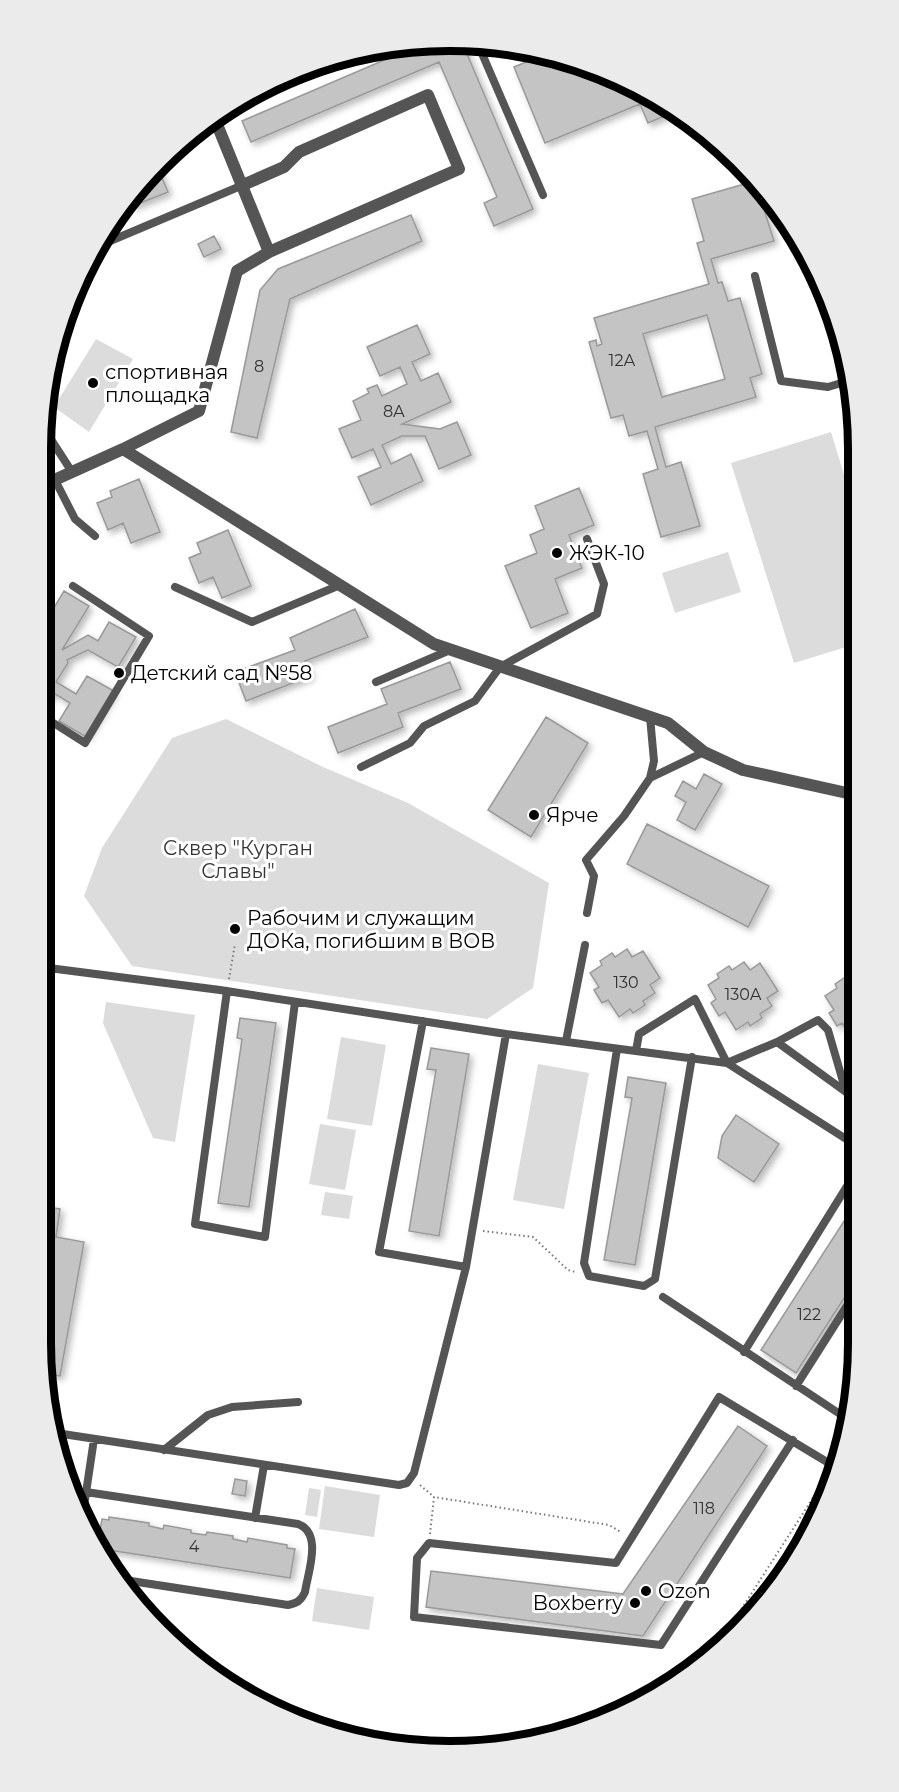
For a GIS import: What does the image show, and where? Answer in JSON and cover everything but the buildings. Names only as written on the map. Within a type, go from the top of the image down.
[{"type":"street","points":[[51,482],[199,411],[237,271],[269,252],[459,169],[428,95],[299,152],[284,167],[243,185]]},
{"type":"street","points":[[218,125],[269,252]]},
{"type":"street","points":[[123,449],[434,644],[668,723],[704,752],[743,770],[848,793]]},
{"type":"lane","points":[[481,52],[543,195]]},
{"type":"lane","points":[[110,241],[243,185]]},
{"type":"lane","points":[[755,276],[781,381],[828,387],[842,383]]},
{"type":"lane","points":[[51,440],[72,472]]},
{"type":"lane","points":[[55,480],[75,519],[95,536]]},
{"type":"lane","points":[[361,767],[410,743],[424,726],[476,701],[500,667],[597,614],[604,584],[587,538]]},
{"type":"lane","points":[[175,587],[252,622],[340,585]]},
{"type":"lane","points":[[51,721],[85,743],[149,636],[73,586]]},
{"type":"lane","points":[[376,682],[450,650]]},
{"type":"lane","points":[[587,913],[594,876],[586,860],[624,816],[650,778],[654,761],[650,717]]},
{"type":"lane","points":[[650,778],[704,752]]},
{"type":"lane","points":[[566,1041],[585,945]]},
{"type":"lane","points":[[51,968],[227,991],[506,1034],[726,1063],[848,1140]]},
{"type":"lane","points":[[227,991],[195,1224],[264,1237],[295,1002]]},
{"type":"lane","points":[[636,1051],[639,1034],[695,999],[726,1063]]},
{"type":"lane","points":[[726,1063],[777,1042],[818,1020],[828,1030],[846,1092]]},
{"type":"lane","points":[[423,1022],[379,1252],[466,1267]]},
{"type":"lane","points":[[62,1434],[399,1485],[412,1478],[466,1267],[506,1034]]},
{"type":"lane","points":[[777,1042],[846,1092]]},
{"type":"lane","points":[[617,1049],[584,1263],[589,1276],[644,1286],[655,1279],[692,1057]]},
{"type":"lane","points":[[744,1352],[848,1184]]},
{"type":"lane","points":[[663,1297],[841,1415]]},
{"type":"lane","points":[[796,1386],[848,1304]]},
{"type":"lane","points":[[793,1440],[661,1645],[414,1617],[417,1558],[429,1543],[616,1563],[719,1396],[793,1440],[829,1463]]},
{"type":"lane","points":[[164,1450],[208,1415],[224,1409],[298,1402]]},
{"type":"lane","points":[[84,1503],[94,1439]]},
{"type":"lane","points":[[255,1518],[264,1465]]},
{"type":"lane","points":[[86,1492],[298,1524],[305,1527],[311,1535],[312,1544],[305,1592],[296,1604],[288,1605],[130,1581]]},
{"type":"path","points":[[227,991],[235,944]]},
{"type":"path","points":[[472,1230],[533,1237],[568,1270],[589,1276]]},
{"type":"path","points":[[412,1478],[434,1497],[609,1525],[631,1538]]},
{"type":"path","points":[[735,1620],[819,1493]]},
{"type":"path","points":[[429,1543],[434,1497]]},
{"type":"green space","name":"спортивная площадка","points":[[96,339],[133,359],[89,432],[54,407]]},
{"type":"green space","points":[[831,432],[848,488],[848,646],[794,663],[731,463]]},
{"type":"green space","points":[[728,552],[741,592],[675,613],[662,573]]},
{"type":"green space","name":"Сквер \"Курган Славы\"","points":[[226,719],[323,767],[408,803],[549,883],[533,988],[487,1019],[132,966],[84,896],[102,848],[172,738]]},
{"type":"green space","points":[[106,1002],[195,1015],[175,1142],[153,1138],[103,1023]]},
{"type":"green space","points":[[341,1037],[386,1045],[372,1126],[327,1119]]},
{"type":"green space","points":[[538,1064],[589,1073],[564,1209],[513,1200]]},
{"type":"green space","points":[[320,1124],[356,1130],[345,1190],[309,1184]]},
{"type":"green space","points":[[325,1192],[353,1196],[349,1219],[321,1215]]},
{"type":"green space","points":[[325,1486],[380,1495],[374,1537],[319,1529]]},
{"type":"green space","points":[[309,1488],[321,1490],[317,1517],[305,1515]]},
{"type":"green space","points":[[317,1588],[374,1597],[369,1630],[312,1621]]},
{"type":"place","name":"спортивная площадка","points":[[93,383]]},
{"type":"place","name":"ЖЭК-10","points":[[557,553]]},
{"type":"place","name":"Детский сад №58","points":[[119,673]]},
{"type":"place","name":"Ярче","points":[[534,815]]},
{"type":"place","name":"Рабочим и служащим ДОКа, погибшим в ВОВ","points":[[235,929]]},
{"type":"place","name":"Ozon","points":[[646,1591]]},
{"type":"place","name":"Boxberry","points":[[635,1603]]}]
